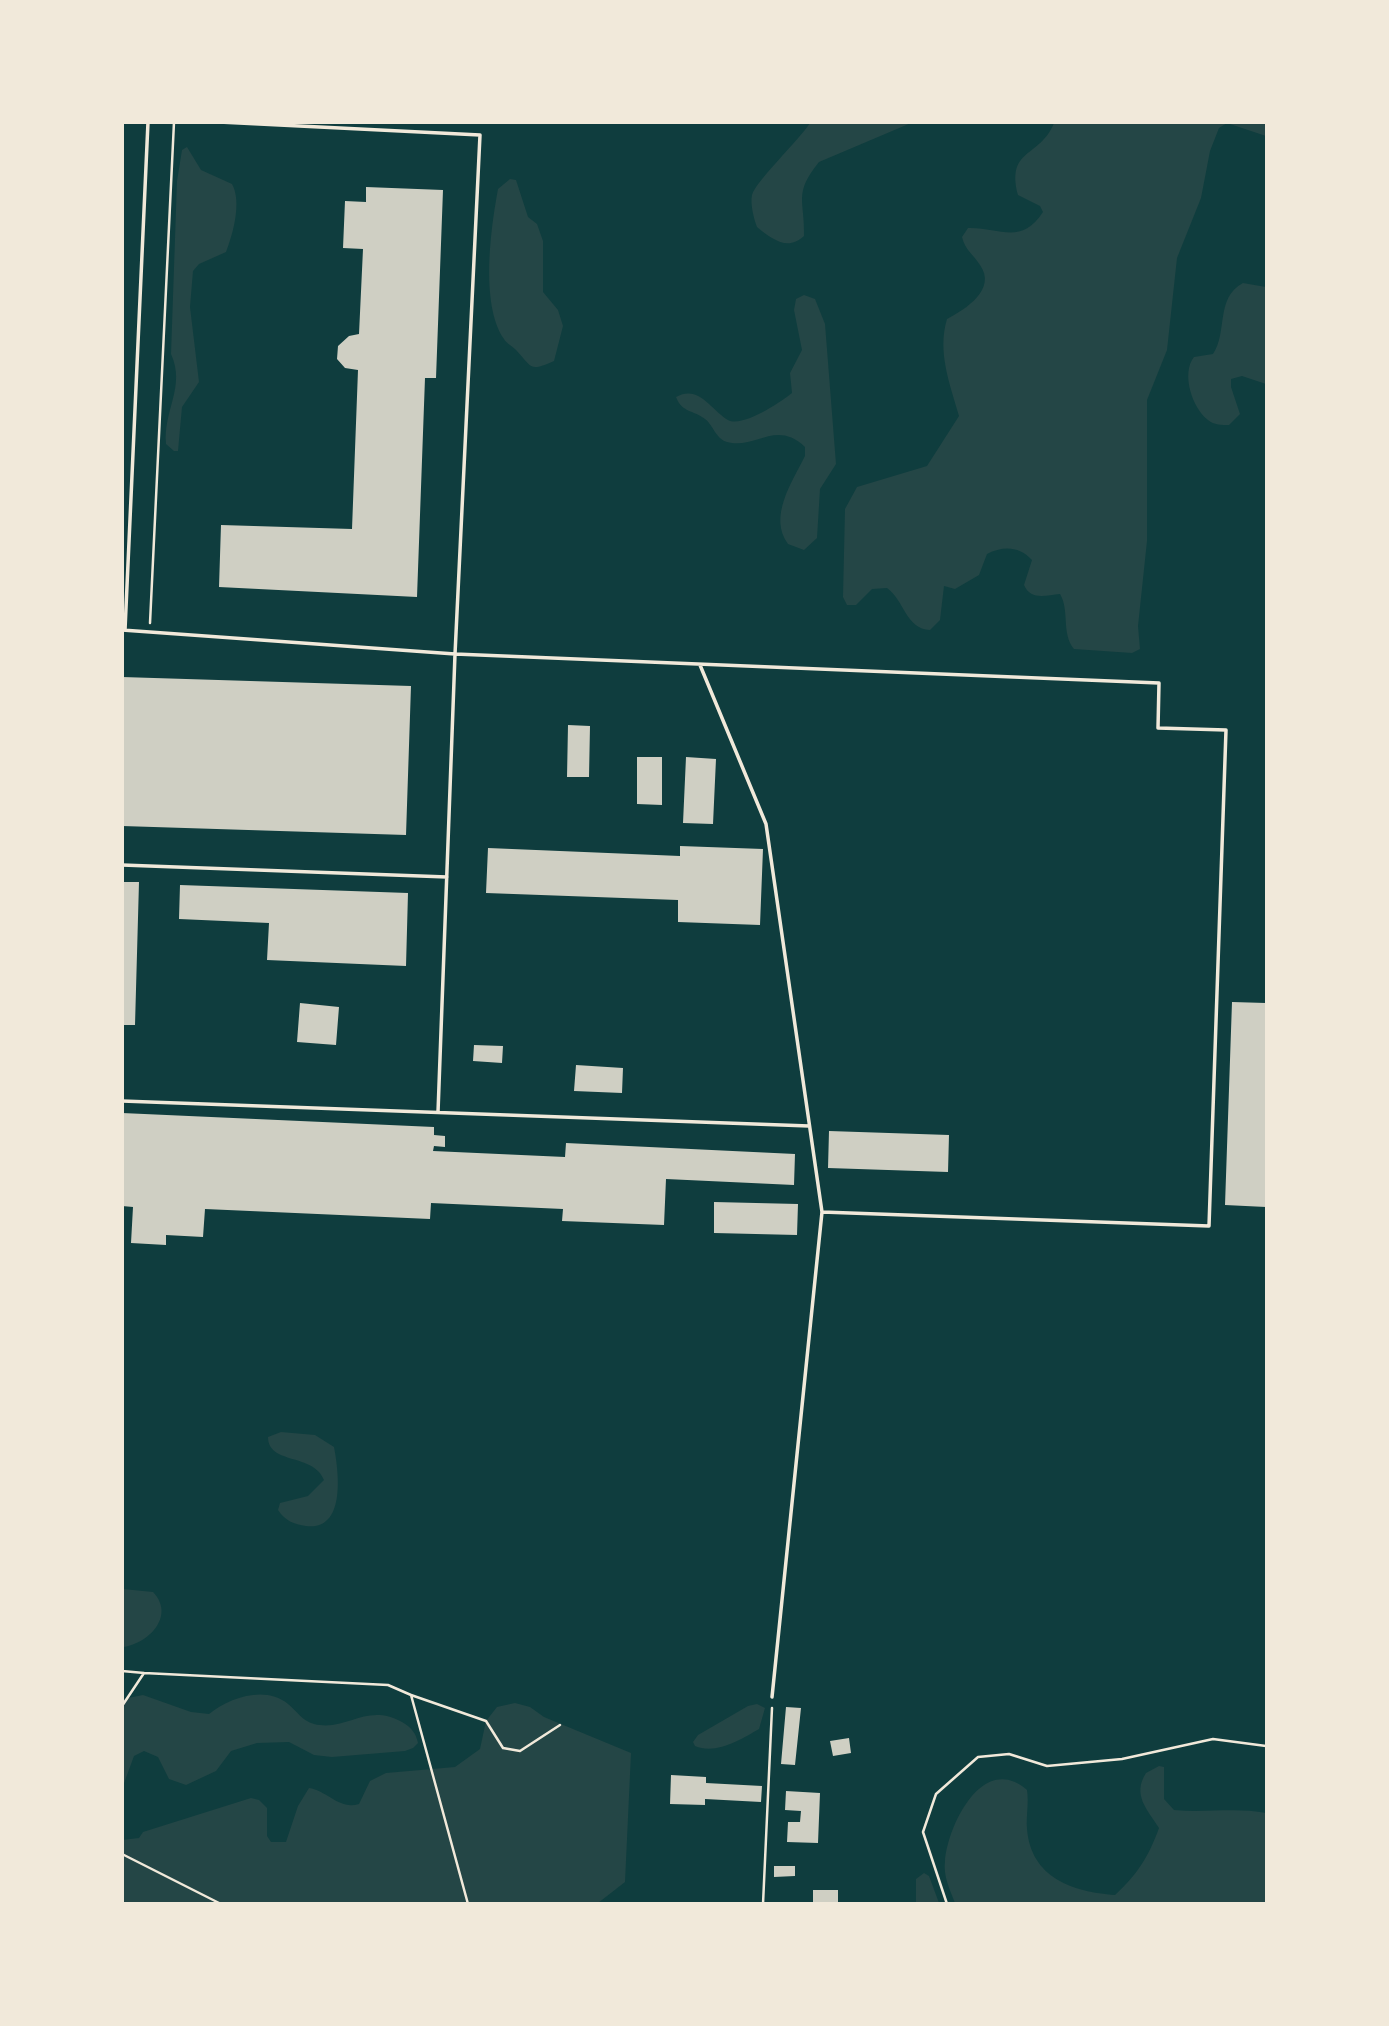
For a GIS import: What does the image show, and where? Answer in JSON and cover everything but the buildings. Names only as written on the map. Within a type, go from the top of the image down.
[{"type":"lane","points":[[148,122],[124,630],[454,654],[1159,683],[1158,728],[1226,730],[1209,1226],[822,1212]]},
{"type":"lane","points":[[219,122],[480,135],[454,654],[438,1112]]},
{"type":"lane","points":[[700,664],[766,824],[822,1212],[772,1697]]},
{"type":"lane","points":[[122,865],[447,877]]},
{"type":"lane","points":[[122,1101],[810,1126]]},
{"type":"path","points":[[149,632],[174,122]]},
{"type":"path","points":[[122,1671],[388,1685],[486,1721],[503,1748],[520,1751],[560,1725]]},
{"type":"path","points":[[122,1706],[144,1673]]},
{"type":"path","points":[[411,1695],[468,1903]]},
{"type":"path","points":[[763,1903],[772,1697]]},
{"type":"path","points":[[947,1903],[923,1832],[936,1794],[978,1757],[1009,1754],[1047,1766],[1122,1759],[1213,1739],[1266,1746]]},
{"type":"path","points":[[122,1854],[221,1903]]},
{"type":"shaded area","points":[[810,123],[911,123],[819,162],[803,190],[804,236],[792,243],[780,242],[757,227],[752,195],[761,180]]},
{"type":"shaded area","points":[[1054,123],[1227,123],[1219,128],[1210,151],[1201,198],[1177,258],[1167,350],[1147,400],[1147,541],[1138,626],[1140,649],[1132,653],[1074,649],[1068,636],[1065,608],[1060,594],[1039,596],[1027,590],[1024,585],[1032,560],[1016,550],[1005,549],[987,554],[979,575],[955,589],[944,586],[940,620],[930,630],[916,625],[887,588],[872,589],[856,605],[847,605],[843,597],[845,509],[857,487],[927,466],[959,416],[946,368],[944,331],[947,319],[970,304],[985,282],[980,265],[967,249],[962,237],[968,228],[1018,232],[1035,222],[1043,212],[1040,206],[1018,195],[1017,169],[1020,161],[1041,142]]},
{"type":"shaded area","points":[[1227,123],[1266,123],[1266,136]]},
{"type":"shaded area","points":[[187,147],[201,170],[232,184],[236,209],[234,227],[226,252],[199,264],[193,271],[190,307],[199,382],[182,407],[178,451],[174,451],[166,444],[166,432],[176,377],[171,354],[177,181],[182,150]]},
{"type":"shaded area","points":[[510,179],[516,180],[528,217],[537,224],[543,241],[543,292],[558,310],[563,326],[554,361],[535,367],[505,340],[492,306],[490,244],[498,189]]},
{"type":"shaded area","points":[[1243,283],[1266,287],[1266,384],[1242,376],[1231,379],[1240,414],[1229,425],[1218,424],[1208,420],[1197,407],[1190,390],[1188,372],[1194,357],[1213,354],[1220,336],[1225,306],[1234,289]]},
{"type":"shaded area","points":[[804,295],[815,299],[825,324],[836,464],[820,489],[817,538],[804,550],[788,544],[780,523],[784,500],[805,456],[805,447],[794,439],[775,435],[747,442],[727,442],[720,438],[705,419],[685,409],[676,397],[684,394],[698,396],[722,416],[734,422],[761,413],[792,393],[790,373],[802,350],[794,310],[796,299]]},
{"type":"shaded area","points":[[281,1432],[315,1435],[334,1447],[337,1498],[328,1519],[319,1525],[294,1523],[278,1510],[280,1503],[308,1496],[324,1480],[311,1466],[275,1452],[268,1437]]},
{"type":"shaded area","points":[[123,1589],[153,1592],[162,1610],[150,1635],[123,1647]]},
{"type":"shaded area","points":[[143,1695],[191,1712],[209,1714],[237,1699],[269,1695],[279,1698],[314,1724],[337,1724],[367,1716],[389,1717],[410,1728],[418,1743],[405,1751],[332,1757],[314,1755],[289,1742],[257,1743],[231,1751],[216,1771],[186,1785],[169,1779],[158,1757],[144,1751],[134,1756],[123,1786],[123,1699]]},
{"type":"shaded area","points":[[515,1703],[530,1707],[544,1717],[631,1753],[625,1882],[598,1903],[123,1903],[122,1840],[139,1838],[143,1832],[251,1798],[259,1800],[267,1808],[267,1836],[271,1842],[286,1842],[298,1806],[309,1788],[345,1804],[359,1804],[370,1781],[386,1773],[455,1767],[480,1749],[486,1721],[497,1707]]},
{"type":"shaded area","points":[[757,1704],[765,1708],[759,1729],[720,1747],[711,1749],[695,1746],[693,1742],[698,1735],[748,1706]]},
{"type":"shaded area","points":[[1159,1766],[1164,1767],[1164,1799],[1174,1810],[1244,1810],[1266,1813],[1266,1903],[955,1903],[945,1872],[953,1829],[971,1798],[983,1786],[996,1780],[1011,1781],[1027,1790],[1030,1846],[1046,1871],[1070,1886],[1115,1895],[1142,1865],[1159,1828],[1143,1802],[1140,1788],[1146,1773]]},
{"type":"shaded area","points":[[924,1873],[929,1876],[939,1903],[916,1903],[916,1879]]}]
